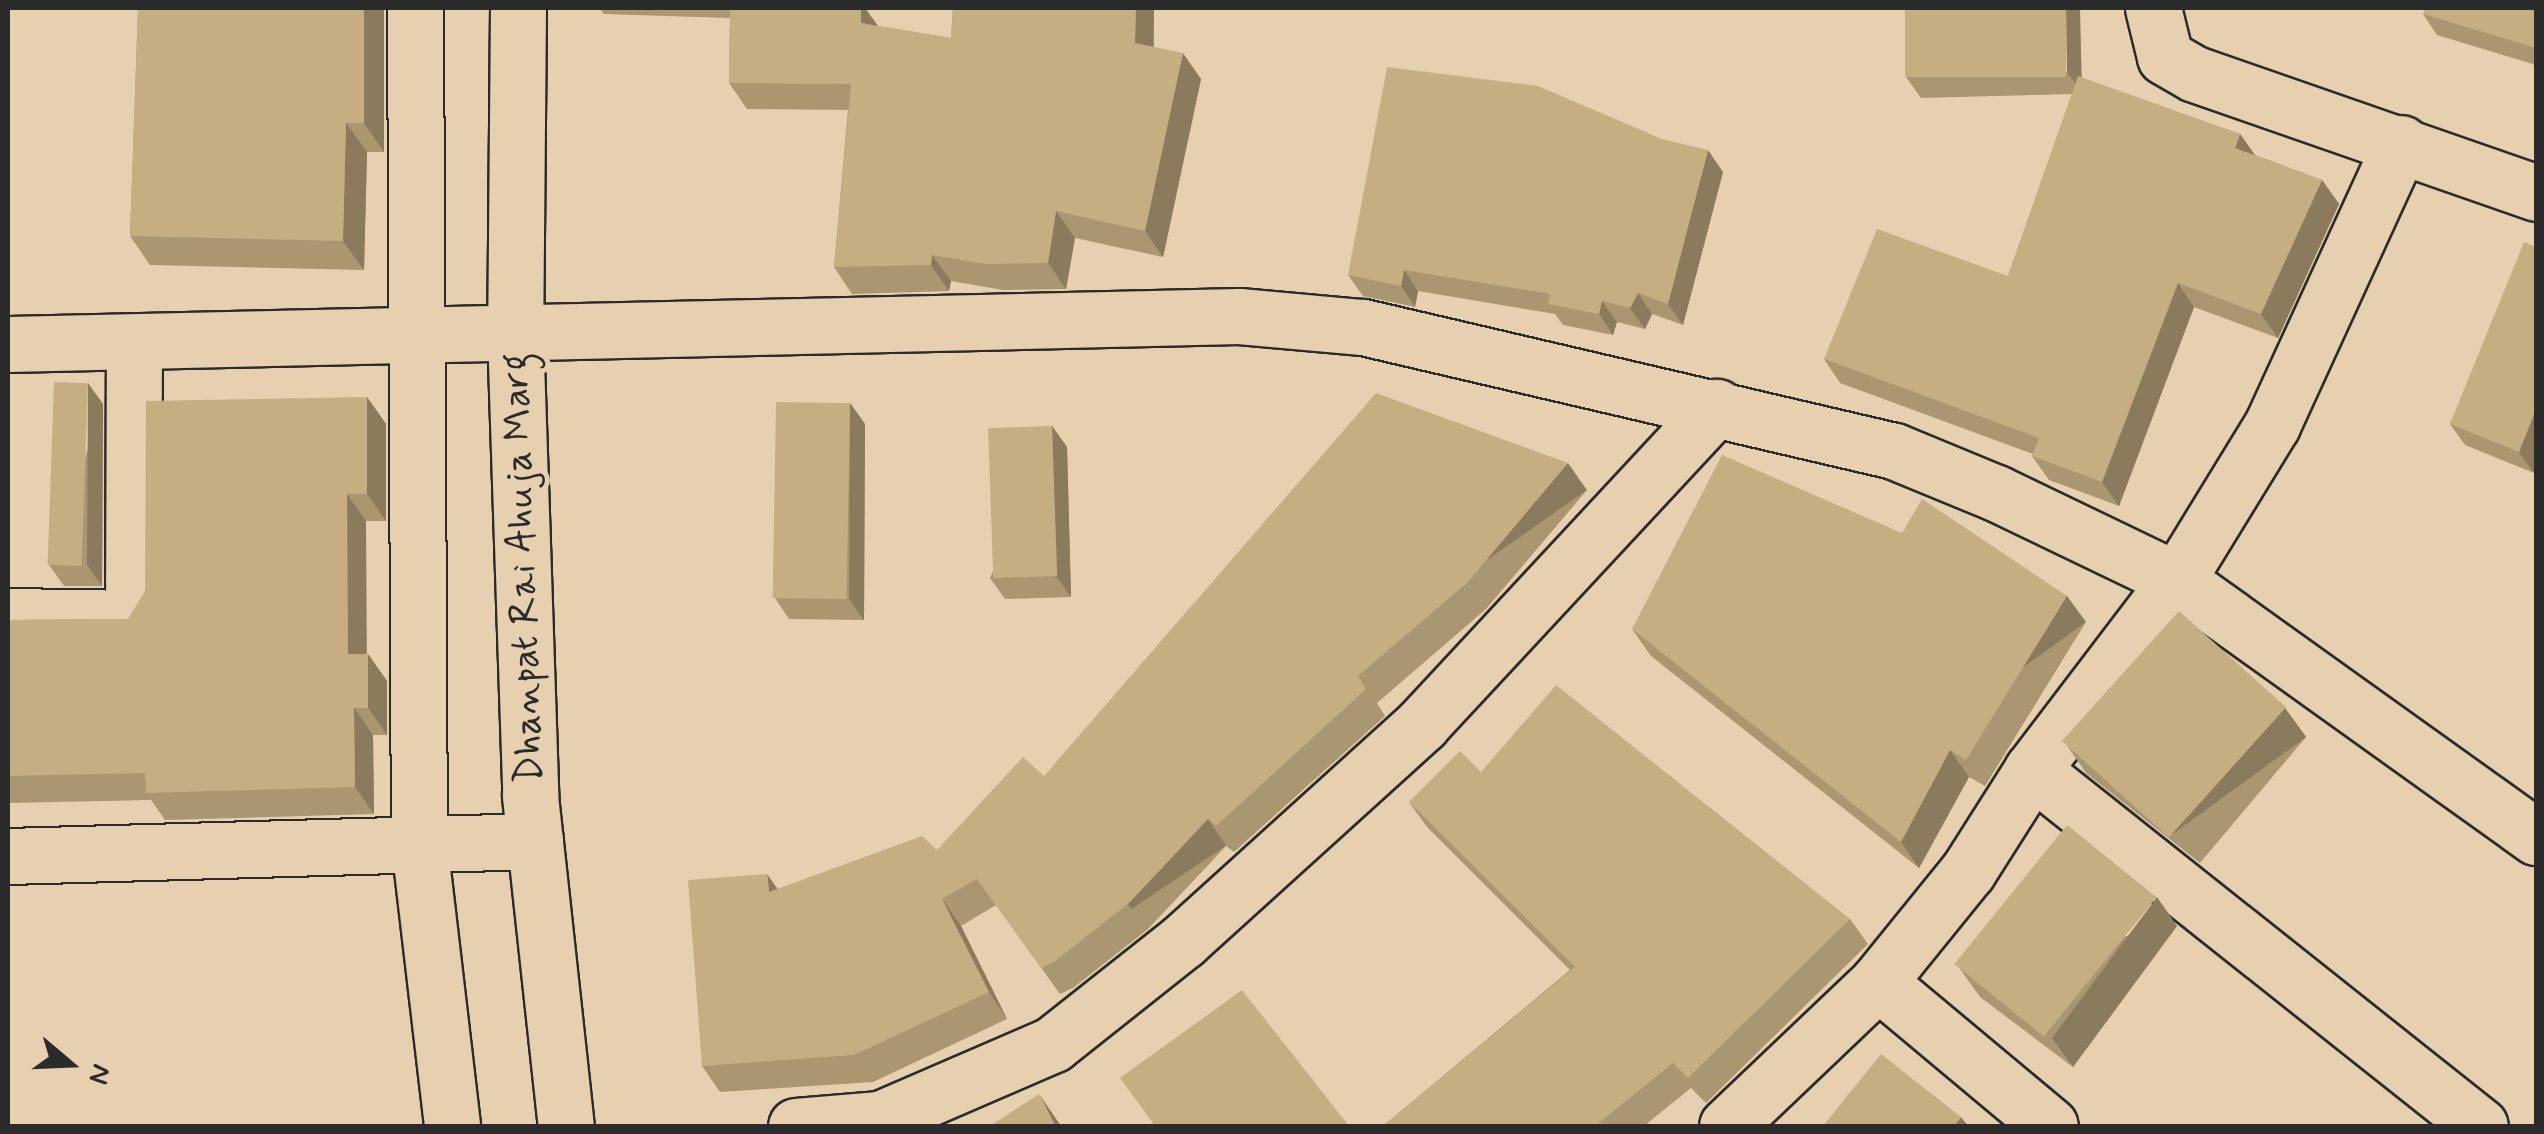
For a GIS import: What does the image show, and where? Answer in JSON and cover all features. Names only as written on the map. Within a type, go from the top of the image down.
[{"type":"street","points":[[416,8],[412,334],[419,844],[452,1126]]},
{"type":"street","name":"Dhanpat Rai Ahuja Marg","points":[[518,8],[514,332],[535,841],[566,1126]]},
{"type":"street","points":[[2153,8],[2165,57],[2195,74],[2536,193]]},
{"type":"street","points":[[1727,1126],[1878,982],[1968,871],[2032,770],[2178,580],[2287,396],[2401,143]]},
{"type":"street","points":[[8,344],[1239,316],[1362,327],[1894,451],[2178,580],[2536,838]]},
{"type":"street","points":[[8,616],[133,618],[134,342]]},
{"type":"street","points":[[796,1126],[921,1116],[1053,1044],[1183,941],[1422,724],[1717,407]]},
{"type":"street","points":[[2032,770],[2480,1126]]},
{"type":"street","points":[[8,856],[535,841]]},
{"type":"street","points":[[1878,982],[2050,1126]]},
{"type":"building","points":[[138,8],[364,8],[364,123],[346,123],[343,241],[130,236]]},
{"type":"building","points":[[730,8],[861,8],[861,23],[951,38],[953,8],[1136,8],[1135,43],[1183,53],[1145,231],[1056,211],[1048,263],[985,264],[932,255],[931,265],[834,267],[851,84],[729,83]]},
{"type":"building","points":[[1905,8],[2066,8],[2066,77],[1905,77]]},
{"type":"building","points":[[2425,8],[2536,8],[2536,48],[2423,14]]},
{"type":"building","points":[[1387,67],[1538,86],[1662,139],[1708,150],[1668,304],[1638,293],[1630,308],[1602,301],[1599,314],[1548,304],[1550,294],[1404,270],[1401,286],[1348,275]]},
{"type":"building","points":[[2078,76],[2240,134],[2235,148],[2322,180],[2261,314],[2178,283],[2102,482],[2032,456],[2039,438],[1824,359],[1877,229],[2008,276]]},
{"type":"building","points":[[2524,242],[2536,247],[2536,409],[2519,452],[2450,424]]},
{"type":"building","points":[[54,382],[88,383],[82,566],[48,565]]},
{"type":"building","points":[[1376,393],[1568,463],[1468,582],[1358,676],[1366,689],[1216,826],[1208,819],[1130,902],[1054,962],[1041,968],[977,879],[942,899],[989,992],[854,1055],[702,1066],[688,880],[767,874],[769,892],[922,836],[937,850],[1023,757],[1044,776]]},
{"type":"building","points":[[367,397],[367,494],[347,494],[348,654],[368,654],[368,708],[354,708],[355,787],[146,793],[145,773],[8,776],[8,620],[128,619],[145,591],[146,401]]},
{"type":"building","points":[[776,402],[850,403],[847,599],[773,598]]},
{"type":"building","points":[[1052,426],[1057,576],[993,578],[988,428]]},
{"type":"building","points":[[1722,455],[1902,533],[1922,499],[2067,596],[1966,760],[1950,750],[1901,842],[1632,629]]},
{"type":"building","points":[[2179,611],[2286,707],[2169,837],[2062,741]]},
{"type":"building","points":[[1556,685],[1850,919],[1688,1078],[1673,1063],[1595,1126],[1383,1126],[1575,967],[1409,802],[1460,751],[1481,772]]},
{"type":"building","points":[[2067,825],[2156,897],[2044,1036],[1954,964]]},
{"type":"building","points":[[1242,990],[1349,1126],[1155,1126],[1120,1078]]},
{"type":"building","points":[[1881,1054],[1961,1117],[1954,1126],[1823,1126]]},
{"type":"building","points":[[1039,1094],[1055,1126],[990,1126]]}]
